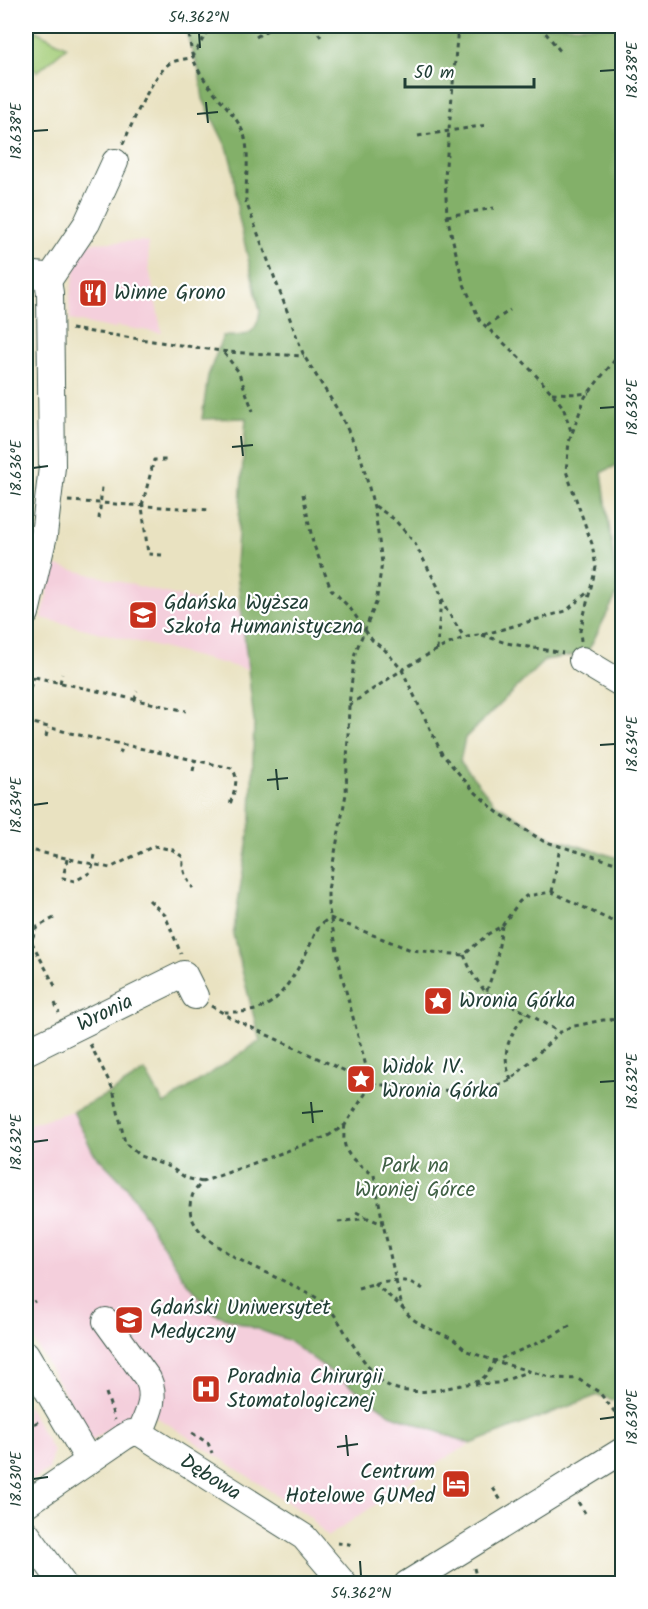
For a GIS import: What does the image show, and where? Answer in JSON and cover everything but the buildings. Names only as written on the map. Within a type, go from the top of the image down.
[{"type":"street","points":[[26,613],[44,535],[52,467],[50,326],[37,277],[87,223],[115,162]]},
{"type":"street","points":[[582,660],[622,684]]},
{"type":"street","name":"Wronia","points":[[26,1052],[187,973]]},
{"type":"street","points":[[26,1504],[124,1437],[135,1432],[128,1429],[152,1405],[153,1390],[148,1379],[106,1321]]},
{"type":"street","points":[[26,1354],[50,1424],[67,1455],[64,1478]]},
{"type":"street","points":[[50,1424],[89,1461]]},
{"type":"street","name":"Dębowa","points":[[128,1429],[304,1537],[344,1584]]},
{"type":"street","points":[[406,1584],[622,1451]]},
{"type":"street","points":[[26,1533],[63,1584]]},
{"type":"path","points":[[80,1024],[113,1089],[126,1143],[140,1156],[170,1167],[186,1178],[202,1182],[328,1137],[345,1125],[371,1085],[342,976],[330,918],[328,890],[346,794],[349,705],[355,653],[376,603],[382,563],[374,505],[361,457],[339,412],[304,356],[246,202],[246,151],[243,132],[231,112],[210,87],[193,57],[188,26]]},
{"type":"path","points":[[115,162],[143,101],[159,77],[170,63],[193,57],[210,26]]},
{"type":"path","points":[[256,36],[274,26]]},
{"type":"path","points":[[313,26],[321,37]]},
{"type":"path","points":[[458,26],[445,177],[447,216],[463,282],[480,321],[521,359],[552,393],[563,407],[572,434]]},
{"type":"path","points":[[540,26],[561,52]]},
{"type":"path","points":[[418,136],[449,133],[487,125]]},
{"type":"path","points":[[447,216],[494,208]]},
{"type":"path","points":[[487,326],[510,310]]},
{"type":"path","points":[[50,326],[223,352],[304,356]]},
{"type":"path","points":[[482,635],[506,643],[562,652],[582,660],[580,631],[596,567],[591,544],[566,471],[569,442],[585,397],[622,351]]},
{"type":"path","points":[[223,352],[238,371],[253,411]]},
{"type":"path","points":[[552,393],[589,393]]},
{"type":"path","points":[[162,555],[148,554],[142,506],[154,460],[169,460]]},
{"type":"path","points":[[99,519],[102,488]]},
{"type":"path","points":[[303,494],[313,543],[331,588],[350,608],[372,640],[386,650],[402,670],[442,754],[473,790],[497,812],[543,841],[622,865]]},
{"type":"path","points":[[62,500],[210,510]]},
{"type":"path","points":[[374,505],[394,519],[414,542],[441,594],[446,609],[464,638]]},
{"type":"path","points":[[349,705],[437,650],[473,635],[482,635],[566,611],[589,592]]},
{"type":"path","points":[[437,650],[441,594]]},
{"type":"path","points":[[60,683],[62,674]]},
{"type":"path","points":[[26,675],[186,711]]},
{"type":"path","points":[[26,706],[33,676]]},
{"type":"path","points":[[135,700],[137,691]]},
{"type":"path","points":[[26,721],[48,728],[231,768],[236,778],[230,805]]},
{"type":"path","points":[[46,737],[48,728]]},
{"type":"path","points":[[120,754],[123,745]]},
{"type":"path","points":[[193,771],[195,761]]},
{"type":"path","points":[[26,849],[111,868],[154,846],[162,847],[173,850],[183,857],[182,870],[193,888]]},
{"type":"path","points":[[552,892],[560,847]]},
{"type":"path","points":[[68,860],[63,878],[75,880],[91,872],[95,855]]},
{"type":"path","points":[[330,918],[411,950],[464,955],[501,926],[526,896],[552,892],[622,926]]},
{"type":"path","points":[[149,900],[165,915],[187,973],[223,1012],[371,1085],[474,1091],[490,1088],[511,1080],[560,1033],[570,1028],[603,1020],[622,1019]]},
{"type":"path","points":[[54,918],[37,927],[31,941],[54,986]]},
{"type":"path","points":[[223,1012],[251,1011],[266,1006],[280,995],[309,948],[319,924],[330,918]]},
{"type":"path","points":[[474,1003],[486,993],[496,964],[501,926]]},
{"type":"path","points":[[464,955],[472,973],[486,993],[560,1033]]},
{"type":"path","points":[[511,1080],[505,1065],[506,1048],[526,1013]]},
{"type":"path","points":[[345,1125],[343,1142],[348,1155],[374,1175],[403,1308]]},
{"type":"path","points":[[202,1182],[191,1197],[190,1212],[198,1230],[217,1246],[264,1273],[321,1300],[337,1317],[349,1338],[382,1381],[402,1390],[420,1392],[475,1383],[499,1383],[531,1370]]},
{"type":"path","points":[[356,1212],[383,1224]]},
{"type":"path","points":[[338,1222],[368,1218]]},
{"type":"path","points":[[358,1288],[397,1279],[416,1284],[423,1289]]},
{"type":"path","points":[[374,1284],[403,1308],[411,1318],[453,1339],[467,1351],[553,1378],[578,1379],[590,1385],[610,1403],[622,1421]]},
{"type":"path","points":[[26,1307],[35,1301]]},
{"type":"path","points":[[475,1383],[484,1379],[495,1361],[547,1339],[573,1324]]},
{"type":"path","points":[[106,1393],[128,1429]]},
{"type":"path","points":[[35,1413],[50,1424]]},
{"type":"path","points":[[26,1428],[50,1424]]},
{"type":"path","points":[[192,1433],[208,1443],[213,1456]]},
{"type":"path","points":[[581,1508],[585,1513]]},
{"type":"path","points":[[332,1544],[353,1546]]},
{"type":"shaded area","points":[[142,241],[148,243],[149,268],[162,333],[116,326],[115,329],[70,320],[69,301],[77,255],[85,243]]},
{"type":"shaded area","name":"Gdańska Wyższa Szkoła Humanistyczna","points":[[53,565],[242,612],[249,670],[42,618]]},
{"type":"shaded area","name":"Gdański Uniwersytet Medyczny","points":[[73,1111],[93,1152],[126,1186],[183,1277],[213,1313],[287,1340],[390,1414],[471,1444],[442,1460],[327,1537],[310,1517],[165,1422],[141,1409],[92,1440],[26,1328],[26,1125]]},
{"type":"shaded area","points":[[26,1402],[53,1451],[49,1469],[26,1485]]},
{"type":"green space","points":[[26,26],[67,47],[37,72],[26,62]]},
{"type":"green space","name":"Park na Wroniej Górce","points":[[184,26],[622,26],[622,463],[602,472],[618,592],[587,653],[545,660],[465,738],[460,761],[494,803],[552,838],[622,859],[622,1403],[598,1395],[471,1444],[390,1414],[287,1340],[213,1313],[183,1277],[126,1186],[93,1152],[73,1111],[112,1092],[145,1071],[164,1104],[260,1041],[233,935],[251,819],[254,722],[236,563],[246,418],[202,419],[208,376],[223,336],[249,333],[256,326],[260,311],[238,214],[233,169],[228,150],[203,99],[199,71]]},
{"type":"place","name":"Winne Grono","points":[[93,293]]},
{"type":"place","name":"Gdańska Wyższa Szkoła Humanistyczna","points":[[143,615]]},
{"type":"place","name":"Wronia Górka","points":[[438,1001]]},
{"type":"place","name":"Widok IV. Wronia Górka","points":[[361,1079]]},
{"type":"place","name":"Gdański Uniwersytet Medyczny","points":[[129,1320]]},
{"type":"place","name":"Poradnia Chirurgii Stomatologicznej","points":[[206,1389]]},
{"type":"place","name":"Centrum Hotelowe GUMed","points":[[456,1484]]}]
